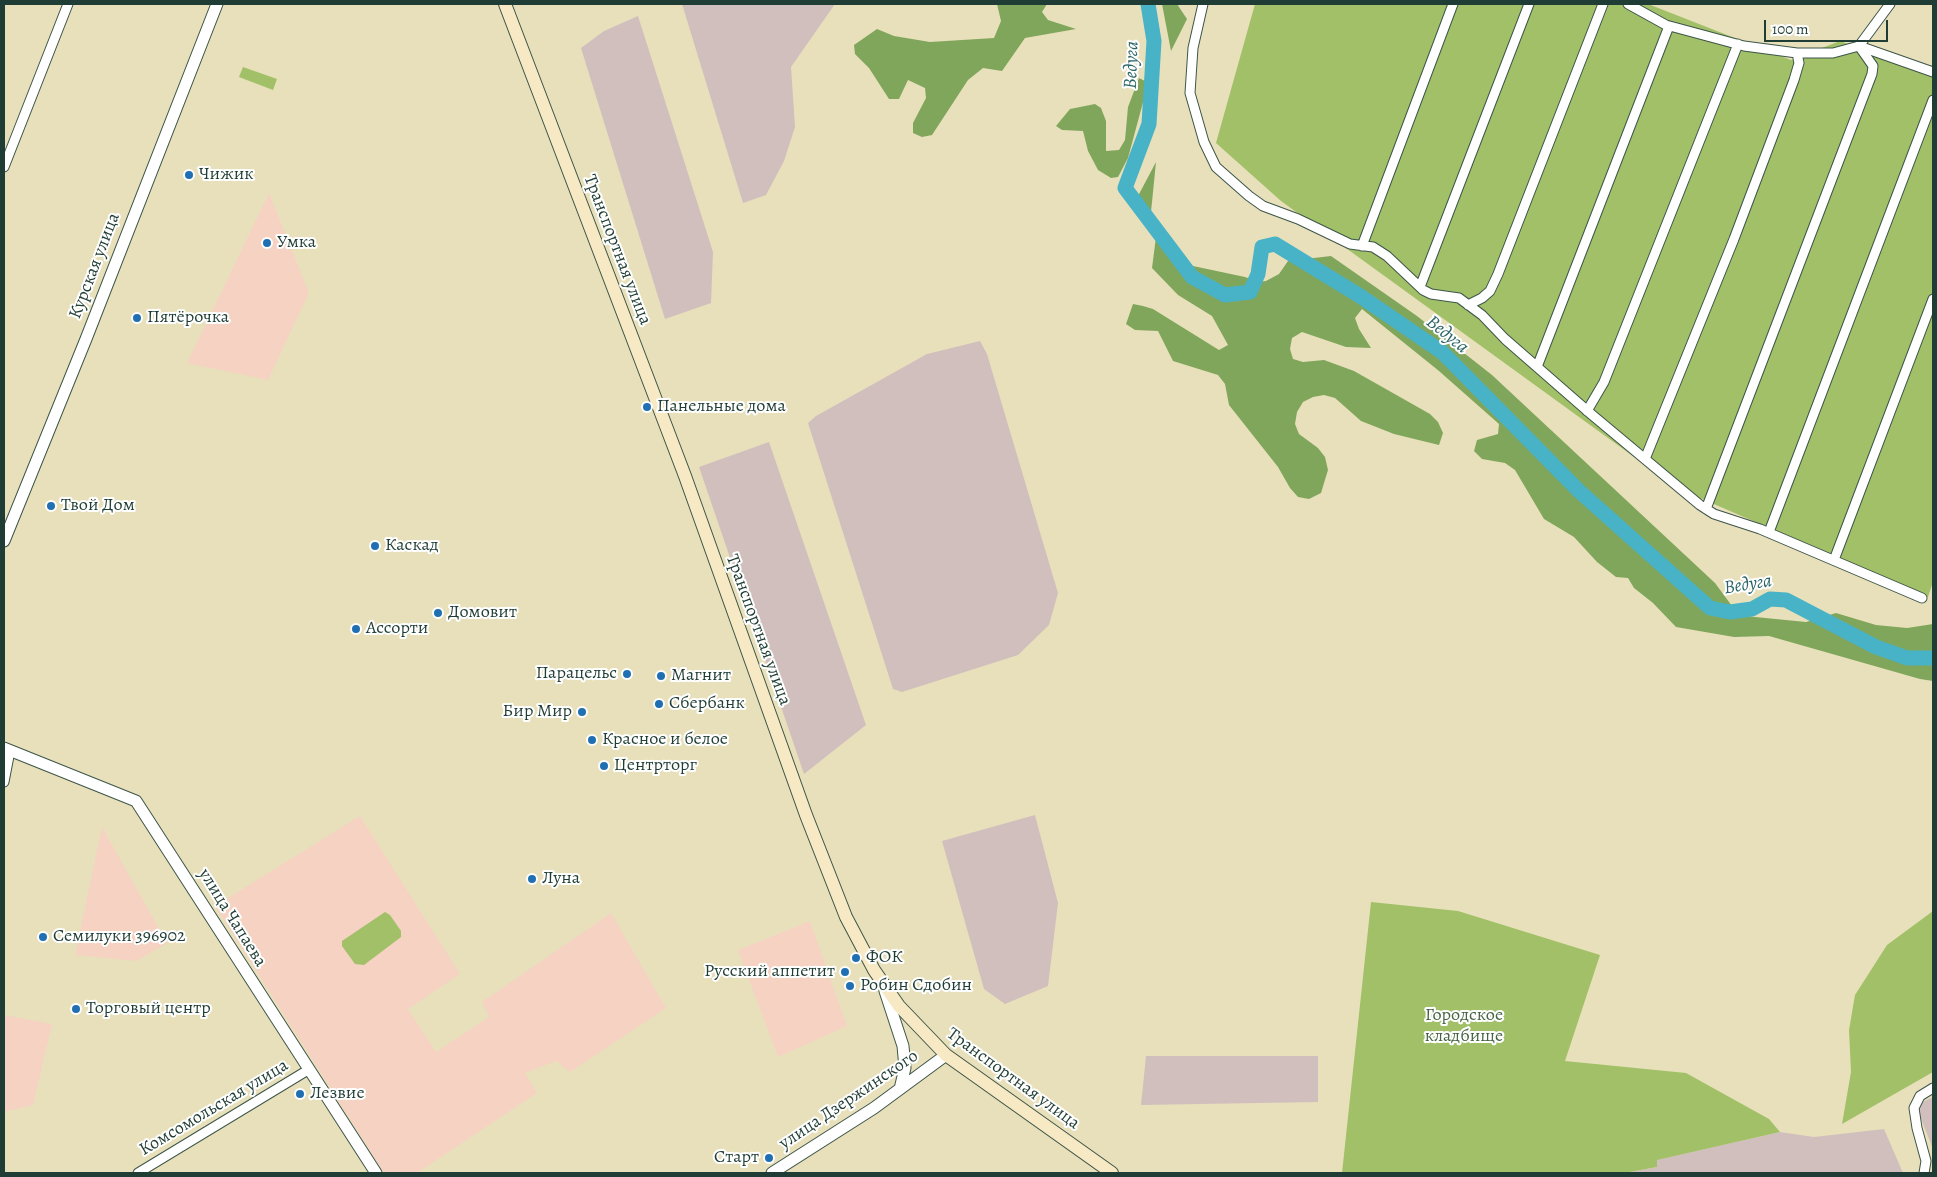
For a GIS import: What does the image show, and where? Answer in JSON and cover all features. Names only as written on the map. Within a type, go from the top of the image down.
[{"type":"main road","name":"Транспортная улица","points":[[505,4],[685,476],[806,815],[846,917],[881,980],[899,1006],[946,1056],[1112,1173]]},
{"type":"street","points":[[4,167],[68,4]]},
{"type":"street","name":"Курская улица","points":[[4,541],[86,339],[217,4]]},
{"type":"street","points":[[1203,4],[1193,48],[1190,93],[1204,142],[1216,168],[1263,206],[1298,219],[1350,244],[1374,247],[1387,256],[1420,287],[1431,294],[1459,298],[1468,304],[1587,411],[1706,509],[1724,518],[1768,532],[1922,598]]},
{"type":"street","points":[[1362,246],[1453,4]]},
{"type":"street","points":[[1420,287],[1529,4]]},
{"type":"street","points":[[1468,304],[1482,298],[1490,291],[1498,274],[1603,4]]},
{"type":"street","points":[[1859,46],[1890,4]]},
{"type":"street","points":[[1634,5],[1644,15],[1669,26],[1738,44],[1798,53],[1833,53],[1859,46],[1933,72]]},
{"type":"street","points":[[1537,367],[1669,26]]},
{"type":"street","points":[[1587,411],[1604,382],[1738,44]]},
{"type":"street","points":[[1706,509],[1872,74],[1873,66],[1859,46]]},
{"type":"street","points":[[1645,459],[1734,239],[1799,68],[1798,53]]},
{"type":"street","points":[[1768,532],[1933,100]]},
{"type":"street","points":[[1834,560],[1933,299]]},
{"type":"street","points":[[4,782],[7,750]]},
{"type":"street","name":"улица Чапаева","points":[[7,750],[136,802],[376,1173]]},
{"type":"street","points":[[881,980],[904,1046],[905,1068],[900,1089]]},
{"type":"street","name":"улица Дзержинского","points":[[772,1173],[874,1108],[946,1056]]},
{"type":"street","name":"Комсомольская улица","points":[[138,1173],[308,1070]]},
{"type":"street","points":[[1924,1173],[1926,1161],[1914,1108],[1920,1096],[1933,1088]]},
{"type":"shaded area","points":[[682,4],[835,4],[791,67],[795,127],[784,161],[766,195],[743,203]]},
{"type":"shaded area","points":[[638,16],[713,252],[711,303],[665,319],[581,48],[604,31]]},
{"type":"shaded area","name":"Умка","points":[[269,193],[309,293],[268,380],[187,363]]},
{"type":"shaded area","points":[[980,341],[987,354],[1058,593],[1049,625],[1018,655],[902,692],[893,689],[808,423],[816,416],[927,354]]},
{"type":"shaded area","points":[[769,442],[866,725],[804,774],[699,467]]},
{"type":"shaded area","points":[[1035,815],[1058,903],[1048,986],[1005,1004],[984,989],[942,841]]},
{"type":"shaded area","points":[[360,816],[460,974],[408,1009],[436,1052],[489,1017],[482,1002],[611,913],[666,1008],[570,1072],[556,1061],[525,1073],[537,1093],[417,1173],[384,1173],[215,906]]},
{"type":"shaded area","points":[[102,827],[167,943],[137,961],[75,955]]},
{"type":"shaded area","points":[[810,921],[847,1026],[778,1057],[738,950]]},
{"type":"shaded area","points":[[4,1015],[52,1024],[33,1105],[4,1112]]},
{"type":"shaded area","points":[[1146,1056],[1318,1056],[1318,1102],[1141,1105]]},
{"type":"shaded area","points":[[1933,1097],[1933,1149],[1918,1111],[1920,1103]]},
{"type":"shaded area","points":[[1884,1129],[1903,1173],[1624,1173],[1657,1167],[1656,1160],[1780,1132],[1814,1137]]},
{"type":"green space","points":[[997,4],[1047,4],[1042,12],[1048,20],[1076,29],[1025,38],[1002,71],[983,68],[968,80],[932,135],[922,137],[913,133],[913,123],[926,98],[925,88],[908,80],[899,99],[889,99],[869,68],[855,54],[854,45],[877,29],[894,36],[930,42],[994,38],[1001,21]]},
{"type":"green space","points":[[1162,4],[1177,4],[1187,19],[1171,51]]},
{"type":"green space","points":[[1255,4],[1648,4],[1791,60],[1840,41],[1933,77],[1933,582],[1928,597],[1677,488],[1281,201],[1216,143]]},
{"type":"green space","points":[[243,67],[277,79],[273,90],[239,77]]},
{"type":"green space","points":[[1139,78],[1145,81],[1145,95],[1128,158],[1118,177],[1111,178],[1098,170],[1088,151],[1083,131],[1062,130],[1056,126],[1070,109],[1095,104],[1101,108],[1106,121],[1106,151],[1119,150],[1125,140],[1128,107]]},
{"type":"green space","points":[[1156,162],[1151,212],[1138,196]]},
{"type":"green space","points":[[1156,237],[1162,247],[1193,266],[1245,277],[1259,282],[1266,281],[1279,274],[1288,261],[1331,256],[1417,316],[1492,375],[1715,583],[1735,610],[1745,616],[1806,622],[1836,613],[1876,625],[1907,628],[1933,624],[1933,681],[1920,679],[1769,636],[1734,637],[1676,627],[1653,603],[1634,588],[1628,578],[1616,577],[1597,562],[1574,537],[1544,519],[1515,470],[1505,463],[1482,459],[1474,451],[1477,440],[1498,434],[1499,424],[1439,371],[1362,309],[1355,318],[1359,329],[1371,348],[1346,347],[1302,332],[1292,338],[1290,349],[1293,359],[1303,362],[1324,360],[1354,371],[1430,414],[1438,422],[1443,433],[1439,445],[1394,434],[1361,421],[1335,398],[1324,395],[1313,397],[1303,402],[1297,412],[1295,424],[1299,434],[1318,448],[1325,457],[1328,470],[1321,493],[1309,499],[1298,497],[1290,488],[1278,467],[1229,405],[1225,384],[1218,375],[1173,361],[1158,331],[1135,330],[1126,324],[1133,304],[1143,306],[1153,309],[1219,350],[1228,345],[1212,316],[1178,295],[1152,268]]},
{"type":"green space","name":"Городское кладбище","points":[[1371,902],[1458,911],[1600,955],[1565,1061],[1686,1073],[1769,1119],[1780,1132],[1657,1160],[1657,1167],[1624,1173],[1342,1173]]},
{"type":"green space","points":[[1933,911],[1933,1072],[1842,1124],[1851,1072],[1849,1030],[1855,995],[1887,945]]},
{"type":"green space","points":[[385,912],[390,915],[401,931],[401,937],[364,965],[355,964],[342,946],[342,941]]},
{"type":"waterway","name":"Ведуга","points":[[1148,4],[1154,41],[1149,124],[1125,188],[1192,277],[1225,295],[1250,292],[1258,274],[1262,247],[1275,244],[1360,296],[1442,352],[1579,491],[1710,608],[1730,612],[1752,609],[1770,599],[1786,600],[1876,647],[1907,658],[1933,658]]},
{"type":"place","name":"Чижик","points":[[189,175]]},
{"type":"place","name":"Умка","points":[[267,243]]},
{"type":"place","name":"Пятёрочка","points":[[137,318]]},
{"type":"place","name":"Панельные дома","points":[[647,407]]},
{"type":"place","name":"Твой Дом","points":[[51,506]]},
{"type":"place","name":"Каскад","points":[[375,546]]},
{"type":"place","name":"Домовит","points":[[438,613]]},
{"type":"place","name":"Ассорти","points":[[356,629]]},
{"type":"place","name":"Парацельс","points":[[627,674]]},
{"type":"place","name":"Магнит","points":[[661,676]]},
{"type":"place","name":"Сбербанк","points":[[659,704]]},
{"type":"place","name":"Бир Мир","points":[[582,712]]},
{"type":"place","name":"Красное и белое","points":[[592,740]]},
{"type":"place","name":"Центрторг","points":[[604,766]]},
{"type":"place","name":"Луна","points":[[532,879]]},
{"type":"place","name":"Семилуки 396902","points":[[43,937]]},
{"type":"place","name":"ФОК","points":[[856,958]]},
{"type":"place","name":"Русский аппетит","points":[[845,972]]},
{"type":"place","name":"Робин Сдобин","points":[[850,986]]},
{"type":"place","name":"Торговый центр","points":[[76,1009]]},
{"type":"place","name":"Лезвие","points":[[300,1094]]},
{"type":"place","name":"Старт","points":[[769,1158]]}]
